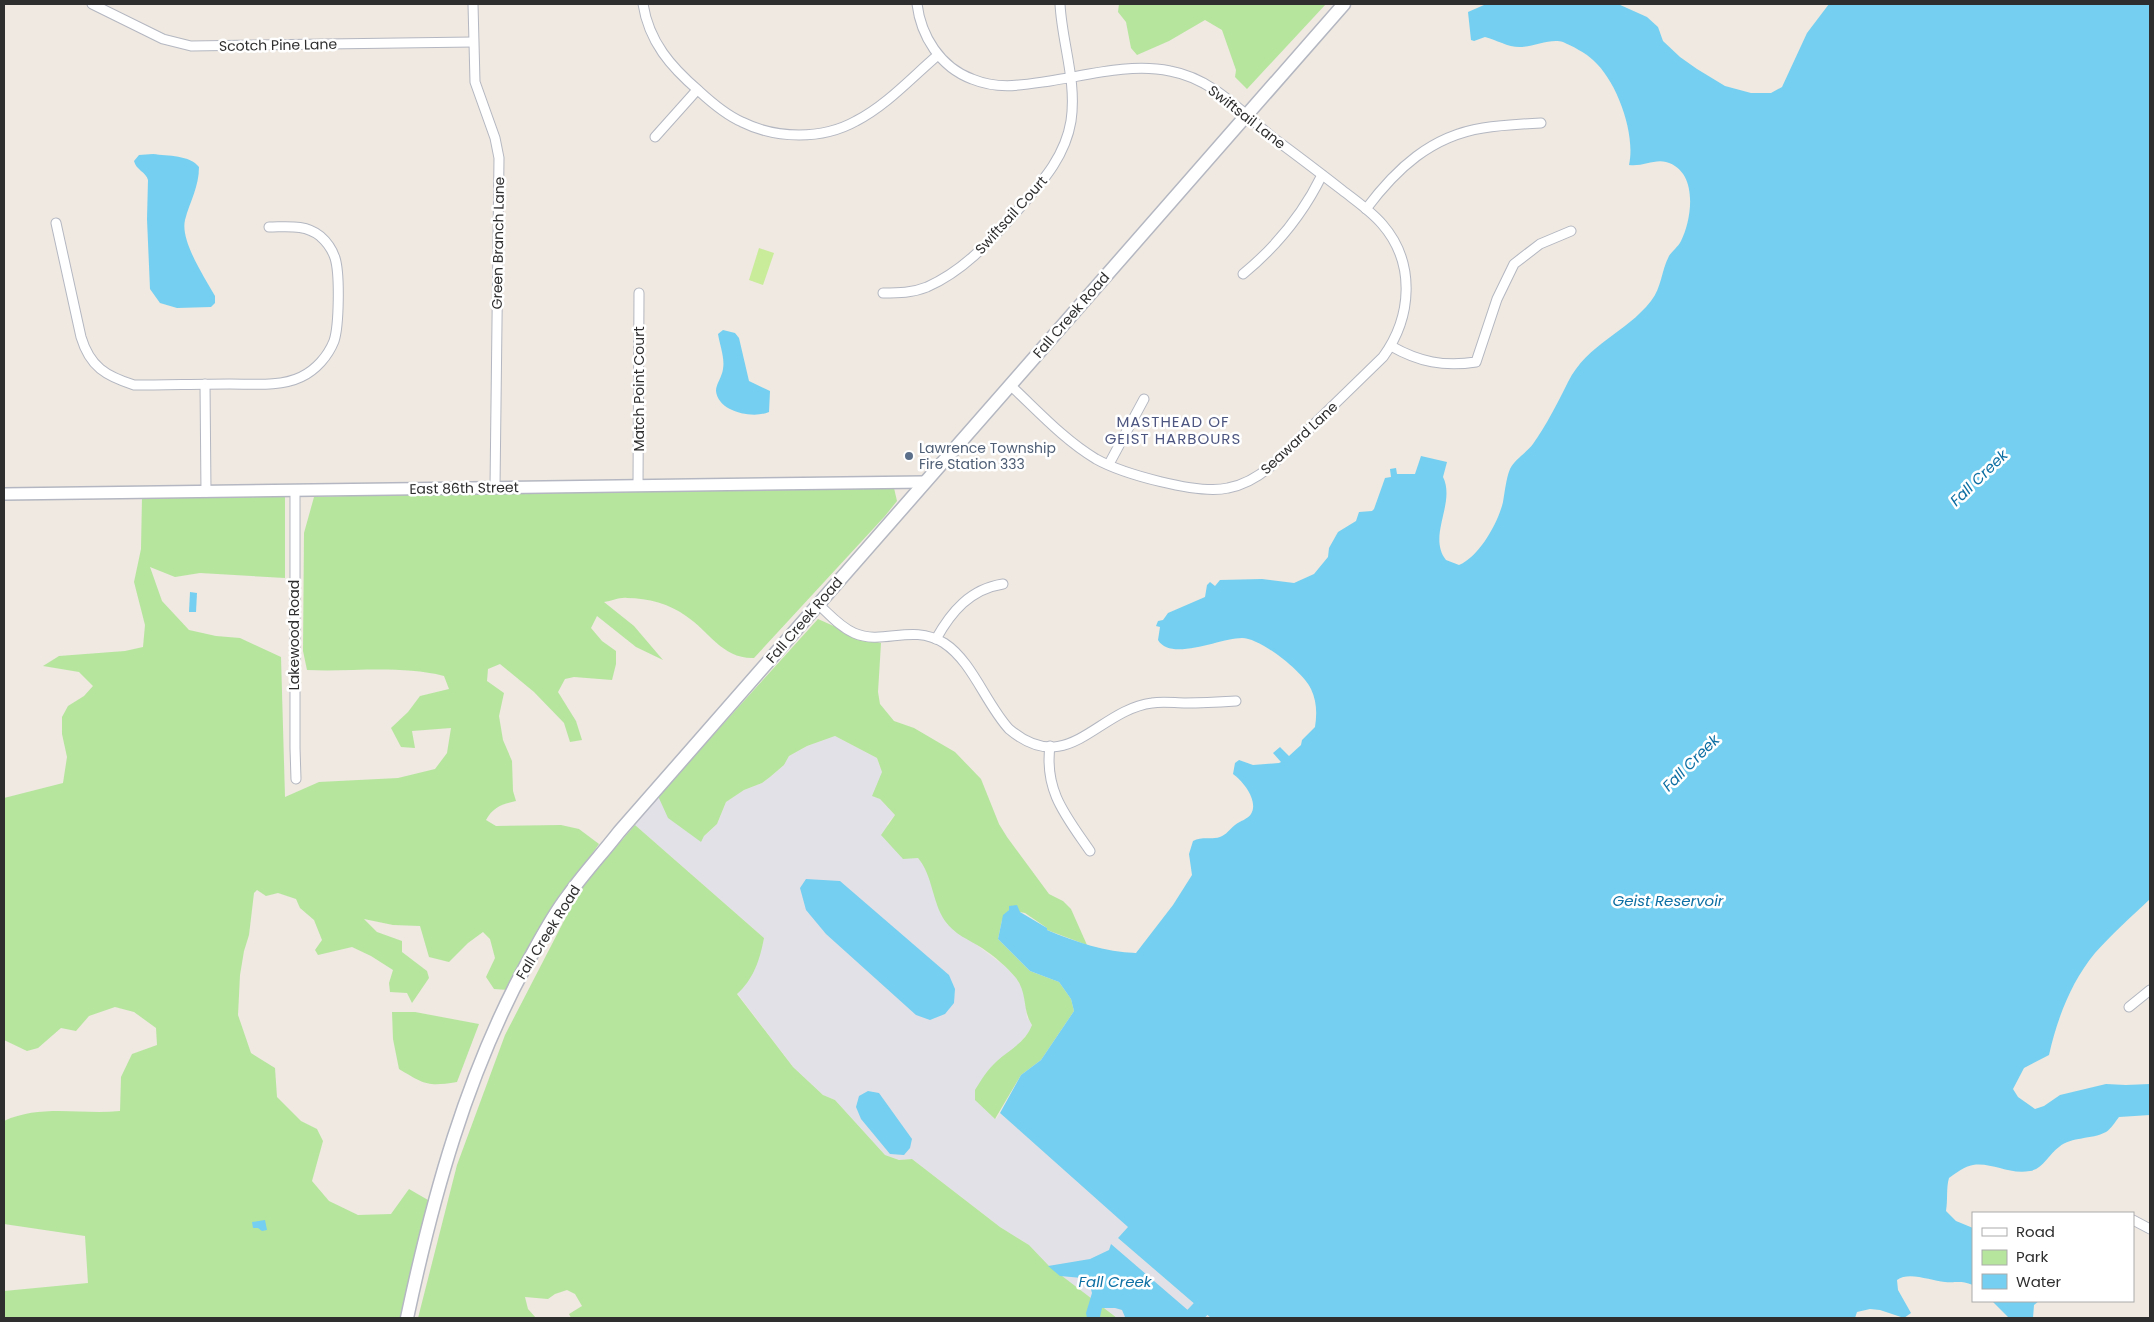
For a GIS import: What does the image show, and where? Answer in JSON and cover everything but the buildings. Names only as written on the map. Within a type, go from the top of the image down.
[{"type":"main road","name":"Fall Creek Road","points":[[407,1318],[422,1250],[461,1112],[498,1020],[542,937],[566,897],[619,832],[1344,4]]},
{"type":"street","name":"Scotch Pine Lane","points":[[92,4],[163,40],[190,46],[473,42]]},
{"type":"street","name":"Green Branch Lane","points":[[473,4],[474,82],[494,138],[498,158],[495,487]]},
{"type":"street","points":[[643,4],[649,29],[662,54],[673,68],[697,90],[719,108],[741,122],[757,129],[787,135],[813,134],[846,126],[880,105],[938,54]]},
{"type":"street","name":"Swiftsail Lane","points":[[917,4],[926,36],[938,54],[959,72],[987,85],[1010,87],[1132,69],[1172,71],[1193,78],[1217,90],[1366,209],[1382,224],[1394,242],[1406,275],[1405,310],[1399,331],[1391,346]]},
{"type":"street","name":"Swiftsail Court","points":[[883,293],[907,294],[928,286],[962,267],[987,244],[1041,184],[1056,162],[1068,134],[1073,104],[1060,4]]},
{"type":"street","points":[[655,137],[697,90]]},
{"type":"street","points":[[1366,209],[1401,167],[1441,141],[1483,128],[1540,123]]},
{"type":"street","points":[[1243,274],[1257,263],[1287,231],[1303,210],[1322,175]]},
{"type":"street","points":[[56,223],[82,339],[87,353],[98,367],[112,378],[134,385],[276,384],[299,378],[319,364],[328,354],[334,342],[338,321],[337,268],[333,252],[322,237],[312,231],[296,226],[269,227]]},
{"type":"street","points":[[1391,346],[1428,362],[1459,365],[1476,362],[1497,299],[1514,264],[1540,244],[1571,231]]},
{"type":"street","name":"Match Point Court","points":[[638,485],[639,293]]},
{"type":"street","name":"Seaward Lane","points":[[1010,385],[1075,444],[1096,459],[1134,475],[1206,490],[1228,488],[1250,482],[1271,466],[1377,364],[1391,346]]},
{"type":"street","points":[[205,384],[206,492]]},
{"type":"street","points":[[1109,464],[1144,399]]},
{"type":"street","name":"East 86th Street","points":[[4,494],[924,482]]},
{"type":"street","name":"Lakewood Road","points":[[294,490],[294,748],[296,779]]},
{"type":"street","points":[[936,639],[949,617],[963,602],[982,590],[1002,584]]},
{"type":"street","points":[[818,604],[846,628],[861,635],[878,637],[918,634],[936,639],[954,651],[1009,729],[1032,743],[1050,746],[1069,744],[1131,709],[1151,703],[1236,701]]},
{"type":"street","points":[[1050,746],[1049,768],[1054,794],[1090,851]]},
{"type":"street","points":[[2129,1007],[2150,990]]},
{"type":"street","points":[[2134,1221],[2150,1229]]},
{"type":"shaded area","points":[[835,736],[877,758],[882,772],[880,799],[895,815],[887,824],[909,857],[918,858],[926,867],[945,921],[1006,967],[1017,979],[1024,991],[1027,1017],[1032,1025],[1029,1032],[1017,1046],[996,1062],[996,1119],[1000,1113],[1129,1227],[1118,1238],[1211,1318],[1117,1318],[1048,1266],[1029,1245],[1000,1227],[912,1159],[899,1160],[885,1155],[835,1100],[823,1095],[793,1067],[737,993],[764,938],[635,825],[658,796],[704,836],[717,824],[726,802],[744,790],[762,783],[784,765],[789,756],[807,746]]},
{"type":"green space","points":[[1119,4],[1326,4],[1247,89],[1235,77],[1236,70],[1222,30],[1205,20],[1169,41],[1137,55],[1131,48],[1126,22],[1118,12]]},
{"type":"green space","points":[[759,248],[774,253],[763,285],[749,280]]},
{"type":"green space","points":[[894,488],[897,501],[754,658],[733,654],[724,649],[694,622],[666,605],[635,598],[622,598],[604,602],[634,626],[663,660],[636,647],[597,616],[591,628],[602,641],[616,651],[616,664],[612,680],[574,677],[565,679],[558,692],[576,721],[582,740],[570,742],[564,723],[534,692],[500,664],[488,669],[487,681],[504,693],[499,716],[503,740],[512,761],[513,791],[516,801],[498,807],[486,820],[496,826],[561,825],[579,829],[599,844],[555,906],[508,990],[494,989],[486,977],[495,958],[490,939],[483,932],[468,943],[449,962],[429,957],[420,926],[393,925],[364,919],[377,932],[402,941],[402,952],[427,971],[429,978],[412,1003],[407,993],[390,992],[389,983],[393,970],[371,956],[352,947],[318,955],[315,950],[322,940],[314,920],[300,908],[296,899],[278,893],[266,896],[257,890],[254,893],[249,935],[240,975],[238,1015],[251,1053],[275,1068],[277,1097],[301,1121],[317,1129],[323,1141],[312,1181],[329,1201],[358,1215],[391,1214],[409,1189],[428,1200],[400,1318],[4,1318],[4,1291],[88,1283],[85,1236],[4,1224],[4,1121],[18,1116],[47,1111],[120,1111],[121,1077],[132,1054],[157,1045],[156,1028],[134,1012],[115,1007],[89,1016],[76,1031],[61,1028],[38,1048],[27,1051],[4,1040],[4,798],[63,783],[67,757],[62,734],[62,717],[68,706],[84,696],[93,686],[79,672],[43,666],[59,656],[125,651],[143,647],[145,625],[134,582],[141,549],[142,497],[285,495],[285,578],[200,573],[175,577],[150,567],[162,601],[189,630],[216,636],[240,638],[281,657],[285,797],[319,782],[398,778],[435,769],[447,753],[451,728],[412,731],[415,748],[401,747],[391,728],[408,712],[420,696],[449,689],[444,676],[393,670],[307,670],[303,651],[304,533],[314,497],[523,491]]},
{"type":"green space","points":[[818,619],[858,637],[881,643],[878,692],[880,704],[894,721],[914,728],[955,752],[981,779],[999,824],[1007,837],[1049,894],[1063,901],[1071,909],[1087,945],[1047,930],[1047,928],[1025,913],[1009,910],[1002,920],[998,939],[1030,971],[1059,982],[1071,999],[1074,1011],[1041,1060],[1021,1075],[995,1119],[975,1100],[975,1090],[997,1061],[1025,1037],[1032,1025],[1027,1014],[1022,990],[1020,984],[1009,970],[982,948],[957,933],[945,921],[937,906],[927,873],[918,858],[903,859],[881,835],[895,815],[880,799],[872,796],[882,772],[877,758],[835,736],[807,746],[789,756],[784,765],[762,783],[744,790],[726,802],[717,824],[704,836],[701,842],[668,818],[658,796]]},
{"type":"green space","points":[[635,825],[764,938],[752,975],[737,994],[793,1067],[823,1095],[835,1100],[885,1155],[899,1160],[912,1159],[1000,1227],[1029,1245],[1049,1266],[1117,1318],[571,1318],[569,1314],[582,1306],[575,1294],[567,1290],[555,1294],[548,1299],[525,1297],[528,1309],[536,1318],[418,1318],[457,1165],[505,1035],[582,886]]},
{"type":"green space","points":[[392,1012],[415,1012],[479,1024],[457,1082],[426,1083],[399,1069],[393,1039]]},
{"type":"water","name":"Geist Reservoir","points":[[1618,4],[1647,17],[1658,27],[1663,41],[1680,57],[1725,86],[1751,93],[1771,93],[1782,87],[1807,33],[1829,4],[2150,4],[2150,899],[2108,939],[2086,964],[2066,1001],[2049,1055],[2024,1068],[2013,1089],[2018,1097],[2035,1109],[2044,1106],[2060,1095],[2106,1084],[2150,1084],[2150,1115],[2119,1117],[2106,1132],[2064,1144],[2055,1150],[2035,1170],[2022,1172],[1987,1165],[1973,1165],[1964,1168],[1949,1178],[1946,1211],[1956,1221],[1972,1228],[1972,1285],[1914,1276],[1902,1277],[1897,1280],[1898,1290],[1911,1313],[1904,1318],[1880,1310],[1870,1309],[1857,1312],[1855,1318],[1211,1318],[1118,1238],[1128,1227],[1000,1113],[1021,1075],[1041,1060],[1074,1011],[1071,999],[1059,982],[1030,971],[998,939],[1003,915],[1009,910],[1009,906],[1017,905],[1020,912],[1047,928],[1047,930],[1069,939],[1091,946],[1136,953],[1173,905],[1192,875],[1189,854],[1193,841],[1222,836],[1251,814],[1253,803],[1249,792],[1233,774],[1235,763],[1239,760],[1253,765],[1279,763],[1281,762],[1273,753],[1280,747],[1289,756],[1301,745],[1302,740],[1315,727],[1316,708],[1311,689],[1300,674],[1281,657],[1250,639],[1242,638],[1197,647],[1174,649],[1164,646],[1158,640],[1160,627],[1156,626],[1158,621],[1163,620],[1168,613],[1205,597],[1207,585],[1210,582],[1215,586],[1220,580],[1262,579],[1294,583],[1314,574],[1328,557],[1329,548],[1338,532],[1356,521],[1359,512],[1372,511],[1374,509],[1385,478],[1391,477],[1390,469],[1396,468],[1397,474],[1415,474],[1421,456],[1447,462],[1443,477],[1446,487],[1445,508],[1439,541],[1441,551],[1446,560],[1459,565],[1466,561],[1474,555],[1487,538],[1497,520],[1510,469],[1538,436],[1576,369],[1596,348],[1641,312],[1655,296],[1669,256],[1681,241],[1685,232],[1690,209],[1690,197],[1684,175],[1677,167],[1661,161],[1629,165],[1630,138],[1623,109],[1617,94],[1602,69],[1587,55],[1559,41],[1517,47],[1485,37],[1474,41],[1471,40],[1468,12],[1484,5]]},
{"type":"water","points":[[153,154],[184,158],[199,167],[198,181],[185,220],[184,229],[194,259],[215,296],[215,303],[211,307],[177,308],[160,303],[150,289],[147,219],[148,180],[134,161],[139,155]]},
{"type":"water","points":[[723,330],[735,333],[739,338],[749,381],[770,391],[769,412],[754,415],[737,412],[729,409],[718,398],[716,388],[722,372],[723,356],[718,334]]},
{"type":"water","points":[[190,592],[197,593],[196,612],[189,612]]},
{"type":"water","points":[[806,879],[840,881],[949,975],[955,989],[954,1003],[945,1014],[930,1020],[916,1015],[826,934],[806,910],[800,888]]},
{"type":"water","points":[[868,1091],[879,1093],[912,1139],[910,1148],[904,1155],[890,1154],[861,1119],[856,1107],[859,1096]]},
{"type":"water","points":[[265,1220],[267,1230],[262,1231],[258,1228],[253,1228],[252,1222]]},
{"type":"water","name":"Fall Creek","points":[[1111,1244],[1197,1318],[1128,1318],[1125,1317],[1122,1310],[1102,1308],[1100,1317],[1105,1318],[1087,1318],[1086,1313],[1092,1293],[1089,1282],[1082,1278],[1060,1276],[1048,1266],[1090,1259],[1109,1250]]},
{"type":"water","points":[[1993,1302],[2038,1302],[2034,1305],[2033,1318],[2009,1318]]},
{"type":"waterway","name":"Fall Creek","points":[[1192,1318],[1216,1293]]},
{"type":"place","name":"Lawrence Township Fire Station 333","points":[[909,456]]},
{"type":"district","name":"MASTHEAD OF GEIST HARBOURS","points":[[1173,430]]}]
